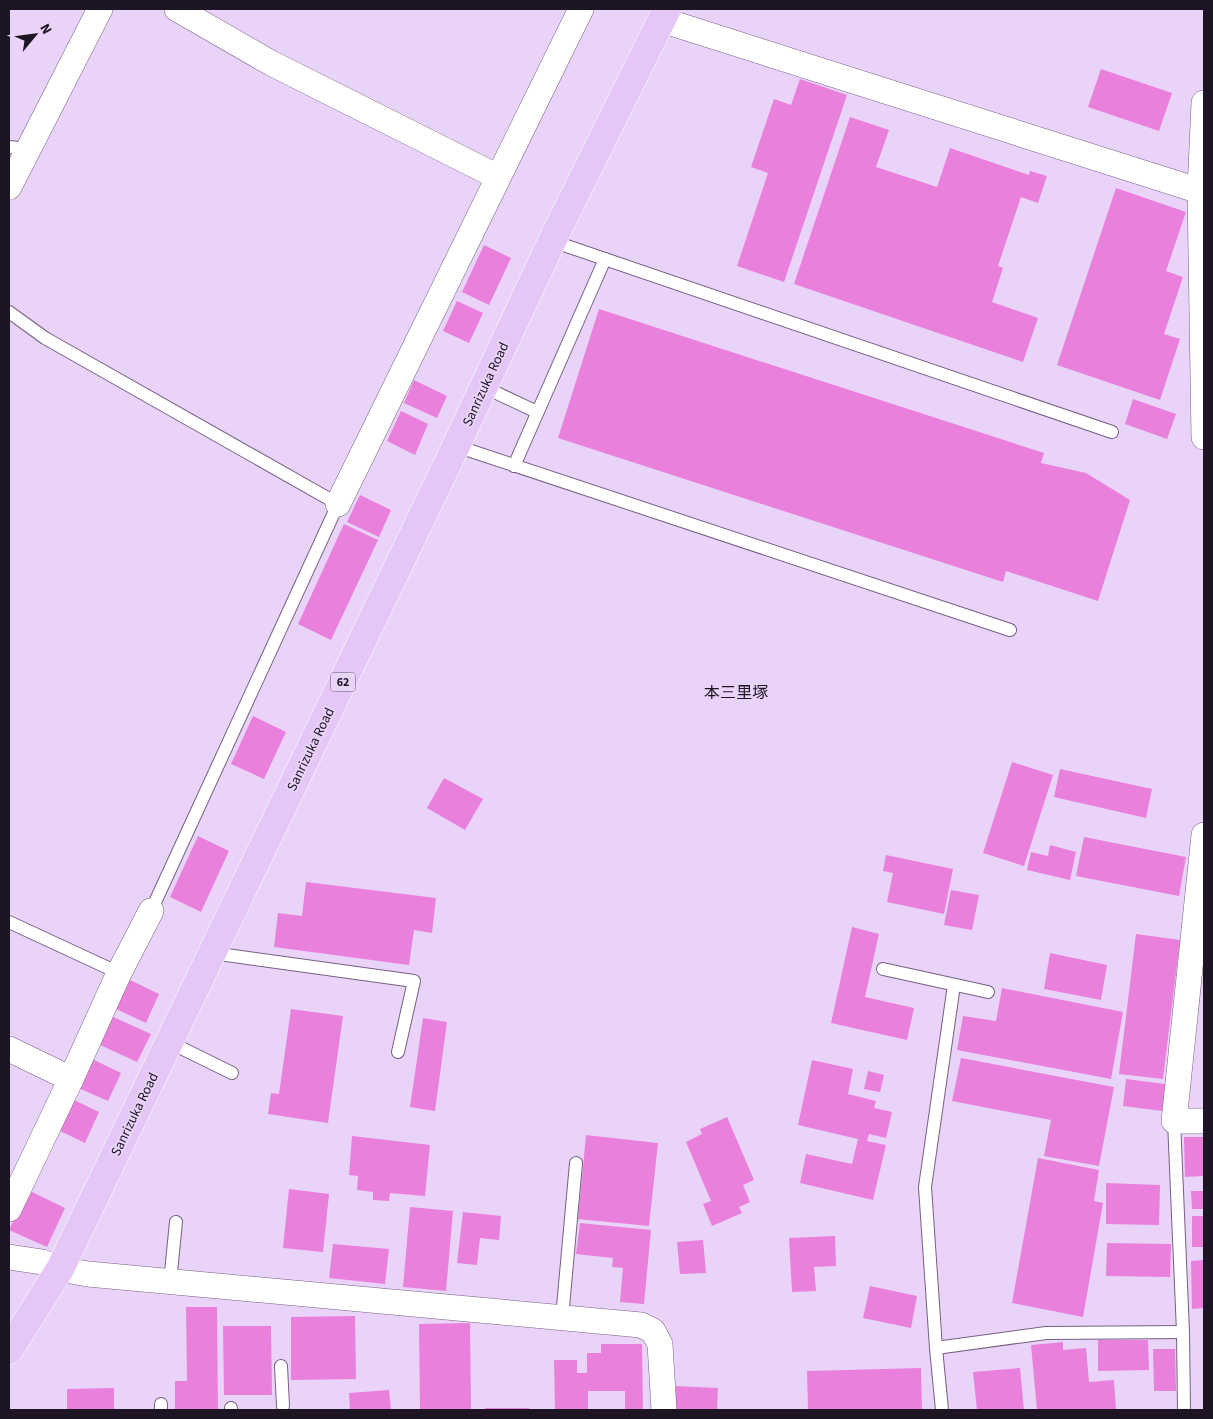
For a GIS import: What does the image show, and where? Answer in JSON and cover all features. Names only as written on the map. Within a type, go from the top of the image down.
[{"type":"main road","name":"Sanrizuka Road","points":[[9,1350],[60,1269],[456,446],[552,241],[665,14]]},
{"type":"street","points":[[9,187],[19,148],[100,9]]},
{"type":"street","points":[[177,9],[271,63],[498,177]]},
{"type":"street","points":[[338,504],[581,9]]},
{"type":"street","points":[[665,14],[1200,190]]},
{"type":"street","points":[[1204,102],[1200,190],[1204,437]]},
{"type":"street","points":[[1204,835],[1174,1121],[1204,1121]]},
{"type":"street","points":[[9,1209],[71,1079],[118,973],[151,911]]},
{"type":"street","points":[[9,1049],[71,1079]]},
{"type":"street","points":[[9,1257],[42,1262],[60,1269],[88,1274],[641,1326],[653,1331],[660,1344],[664,1410]]},
{"type":"lane","points":[[552,241],[1112,432]]},
{"type":"lane","points":[[514,466],[605,259]]},
{"type":"lane","points":[[9,312],[45,338],[338,504],[151,911]]},
{"type":"lane","points":[[484,387],[537,412]]},
{"type":"lane","points":[[456,446],[1010,630]]},
{"type":"lane","points":[[9,922],[118,973]]},
{"type":"lane","points":[[212,953],[414,981],[398,1052]]},
{"type":"lane","points":[[883,969],[988,992]]},
{"type":"lane","points":[[942,1410],[936,1348],[926,1187],[954,985]]},
{"type":"lane","points":[[169,1042],[232,1073]]},
{"type":"lane","points":[[1174,1121],[1183,1332],[1184,1410]]},
{"type":"lane","points":[[562,1318],[576,1163]]},
{"type":"lane","points":[[170,1282],[176,1222]]},
{"type":"lane","points":[[936,1348],[1046,1333],[1183,1332]]},
{"type":"lane","points":[[281,1366],[282,1406]]},
{"type":"building","points":[[1101,69],[1172,93],[1159,131],[1088,107]]},
{"type":"building","points":[[800,79],[847,95],[784,282],[737,266],[768,173],[751,167],[774,99],[791,105]]},
{"type":"building","points":[[850,117],[889,130],[876,167],[937,187],[950,148],[1029,175],[1030,171],[1047,176],[1038,203],[1021,197],[998,266],[1003,268],[992,302],[1038,318],[1023,362],[794,284]]},
{"type":"building","points":[[1116,188],[1186,212],[1166,271],[1183,277],[1164,334],[1180,339],[1160,400],[1057,365]]},
{"type":"building","points":[[484,245],[511,258],[489,305],[462,292]]},
{"type":"building","points":[[457,301],[483,313],[469,343],[443,331]]},
{"type":"building","points":[[599,309],[1044,453],[1041,463],[1086,473],[1130,500],[1098,601],[1006,571],[1003,582],[558,438]]},
{"type":"building","points":[[414,380],[447,396],[437,418],[404,403]]},
{"type":"building","points":[[1133,399],[1176,414],[1167,439],[1125,424]]},
{"type":"building","points":[[401,411],[428,424],[415,455],[387,441]]},
{"type":"building","points":[[360,495],[391,510],[379,537],[347,522]]},
{"type":"building","points":[[344,524],[378,540],[331,640],[298,624]]},
{"type":"building","points":[[253,716],[286,732],[264,779],[231,764]]},
{"type":"building","points":[[1012,762],[1053,775],[1024,866],[983,853]]},
{"type":"building","points":[[1060,769],[1152,789],[1146,818],[1054,797]]},
{"type":"building","points":[[444,778],[483,799],[465,830],[427,808]]},
{"type":"building","points":[[198,836],[229,851],[201,912],[170,897]]},
{"type":"building","points":[[1084,837],[1186,857],[1179,896],[1076,876]]},
{"type":"building","points":[[1050,845],[1076,852],[1070,880],[1027,870],[1031,852],[1048,856]]},
{"type":"building","points":[[886,855],[953,869],[944,914],[887,902],[893,873],[883,871]]},
{"type":"building","points":[[306,882],[436,898],[432,933],[414,930],[409,965],[274,947],[278,913],[302,916]]},
{"type":"building","points":[[951,890],[979,895],[972,930],[944,925]]},
{"type":"building","points":[[852,927],[879,934],[865,997],[914,1008],[907,1040],[831,1023]]},
{"type":"building","points":[[1136,934],[1180,940],[1163,1079],[1119,1074]]},
{"type":"building","points":[[1050,953],[1107,965],[1101,1000],[1044,989]]},
{"type":"building","points":[[128,979],[159,994],[146,1023],[114,1008]]},
{"type":"building","points":[[1002,988],[1123,1012],[1111,1079],[957,1050],[963,1016],[996,1021]]},
{"type":"building","points":[[291,1009],[343,1016],[328,1123],[268,1114],[271,1093],[279,1094]]},
{"type":"building","points":[[111,1016],[151,1034],[137,1062],[98,1044]]},
{"type":"building","points":[[423,1018],[447,1022],[435,1111],[410,1107]]},
{"type":"building","points":[[90,1058],[121,1073],[108,1101],[76,1087]]},
{"type":"building","points":[[961,1058],[1114,1087],[1099,1166],[1044,1156],[1051,1120],[952,1101]]},
{"type":"building","points":[[812,1060],[853,1069],[848,1094],[876,1101],[874,1108],[892,1112],[886,1138],[869,1134],[867,1141],[886,1145],[873,1200],[800,1183],[806,1154],[852,1164],[858,1139],[798,1125]]},
{"type":"building","points":[[868,1071],[884,1075],[880,1092],[864,1089]]},
{"type":"building","points":[[1126,1079],[1165,1084],[1162,1111],[1123,1106]]},
{"type":"building","points":[[72,1099],[99,1112],[85,1143],[58,1130]]},
{"type":"building","points":[[727,1117],[754,1180],[743,1185],[750,1202],[739,1207],[742,1213],[712,1226],[703,1204],[711,1201],[686,1142],[702,1134],[700,1129]]},
{"type":"building","points":[[586,1135],[658,1143],[649,1226],[578,1219]]},
{"type":"building","points":[[352,1136],[430,1145],[425,1196],[390,1193],[389,1201],[373,1200],[373,1192],[357,1190],[358,1176],[349,1175]]},
{"type":"building","points":[[1184,1137],[1204,1137],[1204,1176],[1185,1177]]},
{"type":"building","points":[[1038,1158],[1099,1170],[1094,1201],[1103,1203],[1083,1317],[1012,1303]]},
{"type":"building","points":[[1106,1183],[1160,1185],[1159,1225],[1106,1224]]},
{"type":"building","points":[[289,1189],[329,1194],[323,1252],[283,1248]]},
{"type":"building","points":[[28,1190],[65,1208],[47,1247],[9,1230]]},
{"type":"building","points":[[1191,1191],[1204,1191],[1204,1209],[1192,1209]]},
{"type":"building","points":[[410,1207],[453,1211],[446,1291],[403,1287]]},
{"type":"building","points":[[463,1212],[501,1216],[499,1240],[480,1238],[477,1265],[457,1263]]},
{"type":"building","points":[[1192,1216],[1204,1216],[1204,1247],[1192,1247]]},
{"type":"building","points":[[580,1223],[651,1230],[644,1304],[620,1302],[623,1268],[612,1267],[613,1258],[576,1254]]},
{"type":"building","points":[[835,1236],[836,1266],[814,1267],[816,1291],[792,1292],[789,1238]]},
{"type":"building","points":[[703,1240],[706,1273],[680,1274],[677,1242]]},
{"type":"building","points":[[1107,1243],[1171,1244],[1170,1277],[1106,1276]]},
{"type":"building","points":[[333,1244],[389,1249],[385,1284],[329,1278]]},
{"type":"building","points":[[1204,1260],[1204,1308],[1192,1309],[1191,1261]]},
{"type":"building","points":[[870,1286],[917,1296],[911,1328],[863,1318]]},
{"type":"building","points":[[186,1307],[217,1307],[218,1410],[175,1410],[175,1381],[187,1381]]},
{"type":"building","points":[[355,1316],[356,1379],[291,1380],[291,1317]]},
{"type":"building","points":[[470,1323],[471,1410],[420,1410],[419,1324]]},
{"type":"building","points":[[223,1326],[271,1326],[272,1395],[224,1395]]},
{"type":"building","points":[[1098,1340],[1148,1340],[1149,1370],[1098,1371]]},
{"type":"building","points":[[1063,1342],[1063,1350],[1086,1348],[1089,1382],[1114,1380],[1116,1410],[1037,1410],[1031,1345]]},
{"type":"building","points":[[601,1344],[642,1344],[643,1410],[625,1410],[625,1391],[588,1391],[588,1409],[555,1409],[554,1360],[577,1360],[577,1373],[587,1373],[587,1353],[601,1353]]},
{"type":"building","points":[[1153,1349],[1175,1349],[1176,1391],[1154,1391]]},
{"type":"building","points":[[921,1368],[922,1410],[808,1410],[807,1371]]},
{"type":"building","points":[[1020,1368],[1024,1410],[977,1410],[973,1372]]},
{"type":"building","points":[[676,1386],[718,1388],[717,1410],[675,1410]]},
{"type":"building","points":[[114,1388],[114,1410],[67,1410],[67,1389]]},
{"type":"building","points":[[389,1390],[391,1410],[350,1410],[349,1393]]},
{"type":"building","points":[[485,1408],[529,1408],[529,1410],[485,1410]]},
{"type":"district","name":"本三里塚","points":[[736,692]]}]
